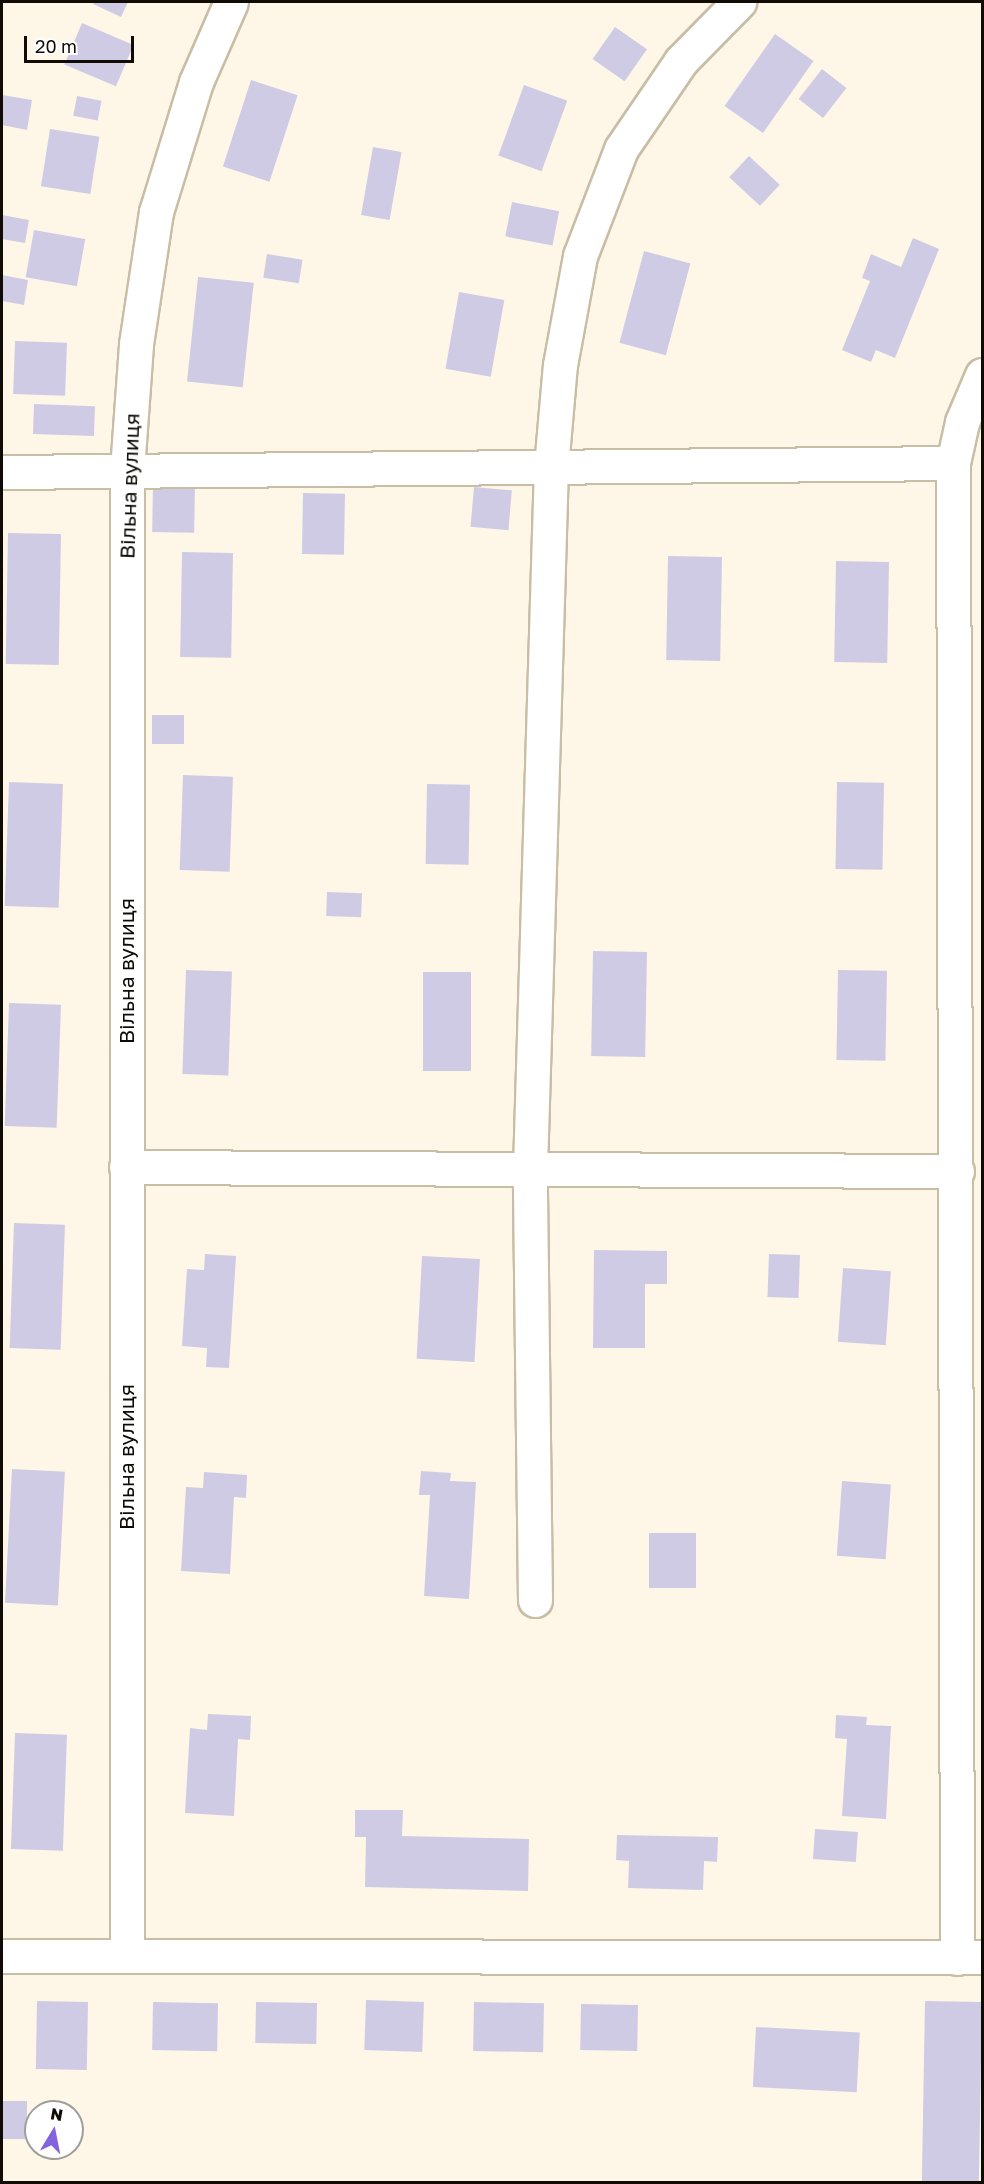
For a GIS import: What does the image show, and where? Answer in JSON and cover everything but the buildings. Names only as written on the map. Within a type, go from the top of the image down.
[{"type":"street","name":"Вільна вулиця","points":[[127,1956],[126,470],[136,344],[156,212],[196,82],[231,2]]},
{"type":"street","points":[[535,1600],[530,1169],[551,467],[560,365],[580,256],[621,149],[681,61],[739,2]]},
{"type":"street","points":[[2,1956],[970,1957],[957,1171],[953,464],[962,422],[982,375]]},
{"type":"street","points":[[2,472],[953,464]]},
{"type":"street","points":[[126,1167],[957,1171]]}]
